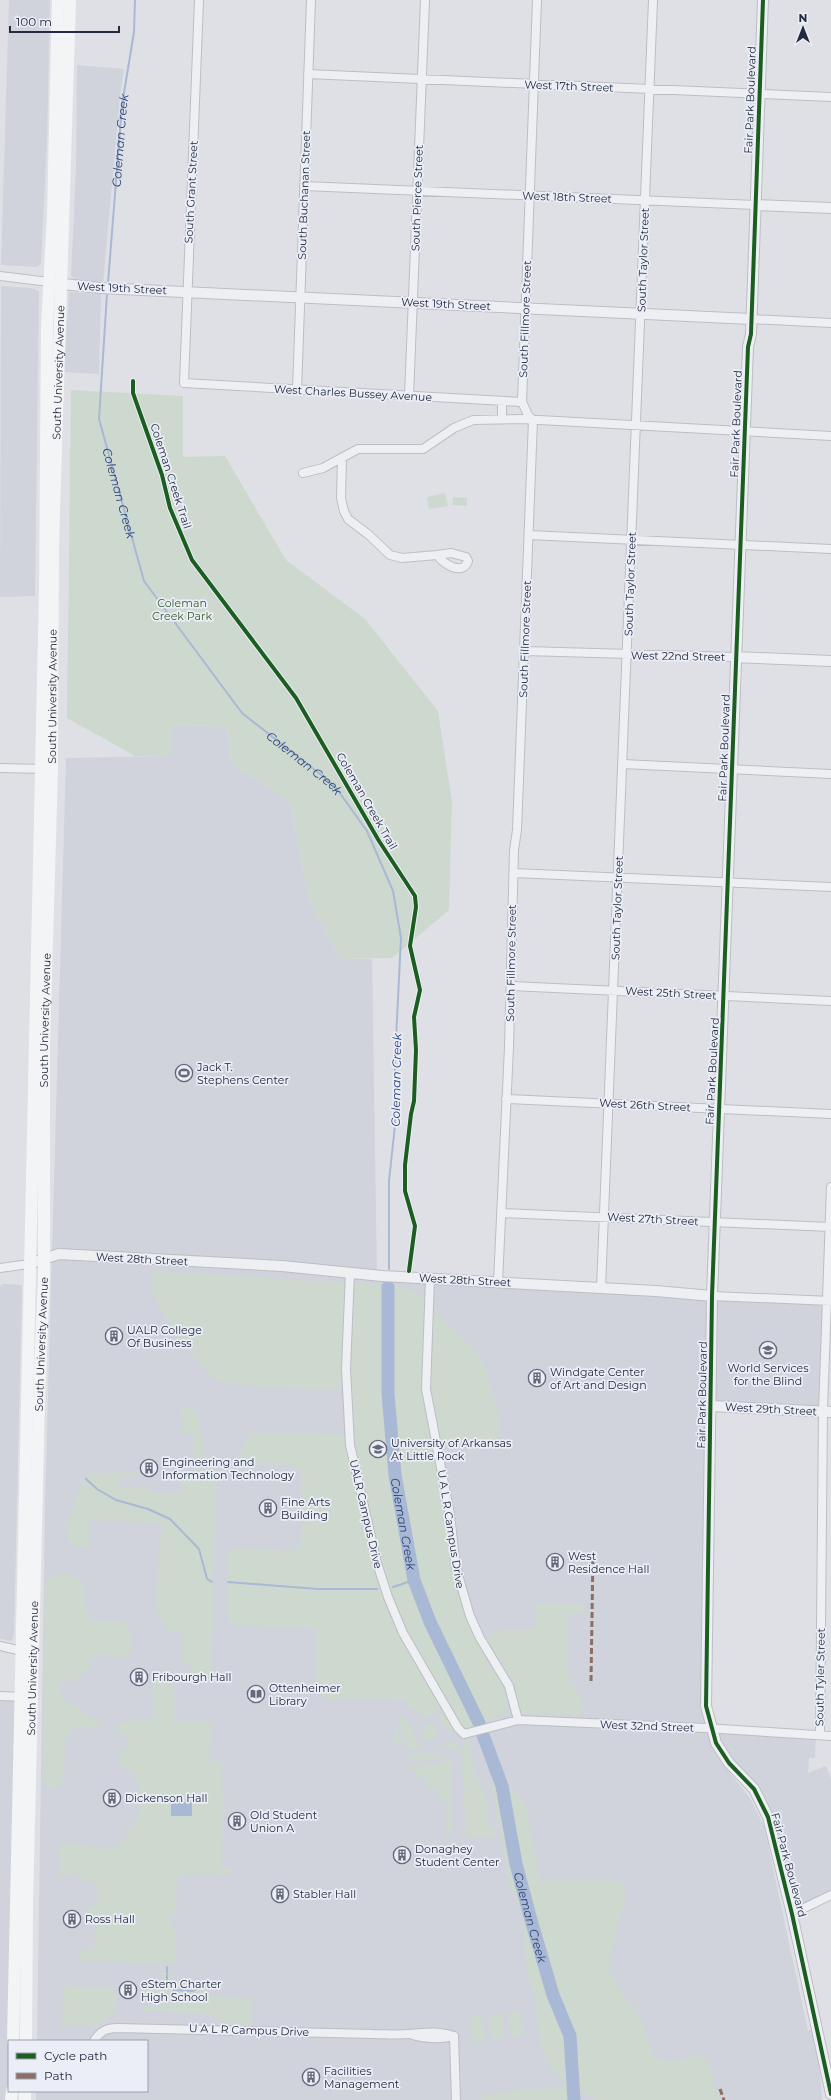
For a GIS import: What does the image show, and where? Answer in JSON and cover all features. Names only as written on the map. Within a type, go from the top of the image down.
[{"type":"main road","name":"South University Avenue","points":[[13,2040],[44,1260],[44,1047],[52,769],[55,283],[54,178],[58,0]]},
{"type":"main road","name":"South University Avenue","points":[[26,2040],[27,1697],[22,1651],[29,1264],[37,987],[40,769],[55,283],[70,0]]},
{"type":"street","name":"South Grant Street","points":[[184,383],[186,292],[199,0]]},
{"type":"street","name":"South Buchanan Street","points":[[297,390],[311,0]]},
{"type":"street","name":"South Pierce Street","points":[[410,396],[425,0]]},
{"type":"street","name":"South Fillmore Street","points":[[522,402],[537,0]]},
{"type":"street","name":"South Taylor Street","points":[[602,1288],[653,0]]},
{"type":"street","name":"Fair Park Boulevard","points":[[763,0],[756,205],[750,338],[748,347],[741,545],[735,657],[725,996],[712,1296],[706,1706],[716,1743],[729,1763],[754,1789],[768,1817],[792,1914],[831,2094]]},
{"type":"street","name":"West 17th Street","points":[[308,74],[831,97]]},
{"type":"street","name":"West 18th Street","points":[[304,186],[831,208]]},
{"type":"street","points":[[0,276],[55,283]]},
{"type":"street","name":"West 19th Street","points":[[55,283],[100,288],[831,323]]},
{"type":"street","name":"West Charles Bussey Avenue","points":[[184,383],[522,402]]},
{"type":"street","points":[[502,401],[502,419]]},
{"type":"street","points":[[522,402],[528,415],[533,420]]},
{"type":"street","points":[[303,473],[323,468],[360,448],[423,449],[463,423],[481,419],[533,420],[831,436]]},
{"type":"street","name":"South Fillmore Street","points":[[498,1282],[533,420]]},
{"type":"street","points":[[342,458],[341,498],[348,520],[369,535],[390,555],[402,558],[437,555]]},
{"type":"street","points":[[529,535],[831,549]]},
{"type":"street","name":"West 22nd Street","points":[[524,651],[831,661]]},
{"type":"street","points":[[623,764],[831,774]]},
{"type":"street","points":[[0,768],[52,769]]},
{"type":"street","points":[[514,873],[728,881],[831,887]]},
{"type":"street","name":"West 25th Street","points":[[511,986],[831,1000]]},
{"type":"street","name":"West 26th Street","points":[[506,1099],[831,1114]]},
{"type":"street","name":"South Tyler Street","points":[[820,1734],[831,1187]]},
{"type":"street","name":"West 27th Street","points":[[501,1213],[830,1226]]},
{"type":"street","name":"West 28th Street","points":[[29,1264],[59,1254],[282,1266],[394,1277],[602,1288],[712,1296],[829,1301]]},
{"type":"street","points":[[0,1268],[29,1264]]},
{"type":"street","name":"UALR Campus Drive","points":[[350,1272],[346,1370],[350,1445],[377,1563],[388,1597],[407,1640],[454,1724],[464,1734]]},
{"type":"street","name":"U A L R Campus Drive","points":[[430,1279],[426,1389],[450,1515],[456,1568],[464,1600],[472,1622],[509,1686],[518,1720]]},
{"type":"street","name":"West 29th Street","points":[[711,1406],[827,1411]]},
{"type":"street","points":[[0,1646],[22,1651]]},
{"type":"street","points":[[0,1696],[27,1697]]},
{"type":"street","name":"West 32nd Street","points":[[464,1734],[518,1720],[820,1734],[831,1736]]},
{"type":"street","points":[[792,1914],[831,1895]]},
{"type":"street","name":"U A L R Campus Drive","points":[[95,2040],[102,2031],[108,2028],[410,2034],[419,2032],[444,2032],[454,2036],[456,2100]]},
{"type":"shaded area","points":[[9,0],[50,0],[47,141],[41,264],[37,267],[1,265]]},
{"type":"shaded area","points":[[77,65],[124,69],[120,95],[103,284],[75,280],[71,275],[76,170]]},
{"type":"shaded area","points":[[1,286],[31,288],[39,291],[35,596],[0,597]]},
{"type":"shaded area","points":[[69,292],[101,294],[99,374],[64,372]]},
{"type":"shaded area","name":"University of Arkansas At Little Rock","points":[[172,724],[227,727],[231,763],[290,802],[310,901],[340,959],[372,959],[377,1275],[827,1301],[823,1410],[710,1406],[705,1728],[721,1762],[750,1798],[764,1826],[808,2031],[817,2027],[822,2100],[36,2100],[36,2092],[148,2092],[148,2040],[37,2040],[45,1501],[66,758],[171,756]]},
{"type":"shaded area","points":[[2,1284],[22,1285],[14,1634],[12,1641],[0,1639],[0,1287]]},
{"type":"shaded area","points":[[0,1696],[21,1697],[8,2040],[8,2092],[11,2100],[0,2100]]},
{"type":"shaded area","points":[[711,1729],[816,1734],[815,1758],[809,1758],[808,1773],[826,1766],[831,1778],[831,1895],[792,1914],[768,1817],[729,1763]]},
{"type":"green space","name":"Coleman Creek Park","points":[[71,390],[183,396],[183,457],[225,456],[286,560],[365,619],[438,711],[452,802],[449,910],[392,958],[340,959],[310,901],[290,802],[231,763],[227,727],[173,724],[171,756],[135,756],[67,718]]},
{"type":"green space","points":[[445,493],[448,506],[429,509],[427,497]]},
{"type":"green space","points":[[453,497],[467,498],[467,506],[452,505]]},
{"type":"green space","points":[[156,1271],[397,1286],[410,1290],[421,1297],[474,1349],[484,1365],[499,1414],[500,1434],[494,1442],[439,1447],[454,1567],[501,1678],[507,1696],[507,1714],[464,1728],[440,1704],[437,1713],[425,1717],[414,1709],[407,1707],[407,1700],[328,1699],[322,1697],[316,1690],[316,1631],[314,1628],[235,1626],[230,1623],[227,1618],[227,1560],[229,1550],[237,1548],[296,1550],[301,1545],[301,1471],[299,1467],[294,1465],[238,1463],[237,1460],[249,1435],[253,1433],[347,1435],[353,1428],[350,1394],[343,1390],[244,1386],[229,1384],[218,1380],[206,1370],[184,1345],[163,1313],[156,1298],[152,1284],[152,1273]]},
{"type":"green space","points":[[181,1408],[194,1409],[197,1411],[202,1436],[203,1458],[199,1462],[193,1462],[193,1434],[182,1434]]},
{"type":"green space","points":[[196,1467],[204,1471],[208,1467],[216,1467],[211,1679],[174,1679],[174,1721],[211,1722],[210,1761],[221,1761],[221,1792],[223,1792],[221,1867],[231,1868],[231,1875],[183,1874],[177,1878],[176,1914],[172,1915],[171,1928],[176,1929],[175,1964],[80,1961],[81,1949],[92,1949],[95,1945],[96,1924],[85,1922],[85,1910],[97,1904],[97,1888],[92,1882],[82,1882],[82,1875],[68,1874],[66,1877],[59,1877],[60,1846],[62,1844],[91,1845],[94,1848],[106,1849],[121,1845],[125,1839],[126,1833],[139,1818],[140,1788],[134,1776],[136,1774],[120,1765],[120,1749],[127,1749],[127,1736],[116,1733],[116,1724],[127,1724],[127,1719],[153,1719],[154,1677],[181,1676],[181,1671],[191,1671],[191,1665],[182,1664],[182,1632],[169,1631],[156,1610],[158,1550],[161,1538],[161,1523],[90,1521],[90,1548],[76,1547],[71,1544],[69,1542],[66,1525],[83,1480],[87,1474],[137,1472],[137,1478],[121,1478],[119,1488],[149,1486],[150,1493],[182,1493],[181,1474],[189,1473],[189,1475],[195,1475]]},
{"type":"green space","points":[[56,1574],[75,1576],[84,1583],[85,1610],[94,1619],[101,1621],[123,1622],[128,1625],[131,1633],[131,1647],[130,1654],[123,1659],[100,1653],[95,1657],[84,1674],[76,1679],[60,1683],[58,1686],[62,1697],[103,1725],[101,1727],[74,1728],[70,1732],[70,1736],[66,1736],[62,1782],[56,1789],[45,1785],[43,1780],[45,1588],[47,1579]]},
{"type":"green space","points":[[536,1604],[584,1604],[584,1613],[567,1614],[567,1669],[582,1704],[581,1715],[525,1714],[520,1711],[506,1672],[487,1644],[487,1637],[502,1629],[532,1629],[535,1627]]},
{"type":"green space","points":[[443,1711],[458,1732],[449,1732],[438,1719]]},
{"type":"green space","points":[[397,1716],[403,1717],[407,1720],[418,1744],[422,1749],[407,1748]]},
{"type":"green space","points":[[395,1724],[403,1747],[398,1746],[394,1742]]},
{"type":"green space","points":[[430,1724],[436,1726],[438,1732],[436,1738],[430,1740],[424,1738],[422,1732],[424,1726]]},
{"type":"green space","points":[[469,1737],[476,1776],[486,1799],[488,1817],[497,1836],[466,1837],[461,1747]]},
{"type":"green space","points":[[458,1741],[457,1749],[436,1749]]},
{"type":"green space","points":[[409,1753],[448,1755],[436,1760],[411,1761]]},
{"type":"green space","points":[[452,1758],[451,1834],[445,1834],[447,1799],[437,1798],[437,1789],[427,1788],[427,1778],[415,1777],[415,1771],[406,1768],[408,1766],[434,1765]]},
{"type":"green space","points":[[500,1777],[522,1799],[526,1806],[540,1880],[614,1880],[622,1884],[626,1894],[611,1951],[609,1969],[617,1985],[640,2017],[653,2055],[665,2061],[677,2061],[703,2056],[708,2061],[719,2100],[594,2100],[578,2089],[578,2100],[482,2100],[482,2095],[570,2085],[552,2070],[541,2049],[535,1999],[526,1969],[523,1912],[510,1887],[492,1785],[494,1778]]},
{"type":"green space","points":[[160,1973],[171,1973],[171,1982],[208,1983],[208,1996],[252,1998],[251,2025],[230,2024],[207,2014],[143,2011],[143,2006],[162,2007],[163,1993],[141,1993],[141,1987],[159,1988],[159,1982],[163,1981],[163,1976],[160,1976]]},
{"type":"green space","points":[[63,1986],[116,1988],[116,2012],[96,2026],[62,2025]]},
{"type":"green space","points":[[520,2010],[524,2036],[511,2037],[508,2012]]},
{"type":"green space","points":[[501,2013],[504,2038],[492,2040],[489,2014]]},
{"type":"green space","points":[[482,2015],[485,2041],[473,2043],[469,2017]]},
{"type":"water","points":[[171,1802],[192,1802],[192,1816],[171,1816]]},
{"type":"waterway","name":"Coleman Creek","points":[[108,283],[122,105],[134,32],[135,0]]},
{"type":"waterway","name":"Coleman Creek","points":[[107,294],[99,419],[144,581],[242,713],[334,785],[367,831],[393,891],[401,938],[395,1059],[395,1125],[389,1181],[389,1269]]},
{"type":"waterway","name":"Coleman Creek","points":[[388,1287],[388,1394],[395,1475],[414,1580],[430,1622],[479,1723]]},
{"type":"waterway","points":[[86,1479],[97,1489],[116,1500],[148,1509],[170,1519],[199,1549],[207,1579],[212,1582]]},
{"type":"waterway","points":[[393,1587],[414,1580]]},
{"type":"waterway","points":[[228,1582],[318,1589],[377,1589]]},
{"type":"waterway","name":"Coleman Creek","points":[[483,1735],[502,1786],[516,1864],[531,1920],[553,1995],[570,2036],[574,2100]]},
{"type":"waterway","points":[[167,1967],[167,1973]]},
{"type":"waterway","points":[[167,1975],[167,1986],[170,1989]]},
{"type":"waterway","points":[[174,1990],[193,1991],[205,1984]]},
{"type":"marked path","points":[[591,1681],[593,1553]]},
{"type":"marked path","points":[[720,2089],[724,2100]]},
{"type":"cycle path","points":[[763,0],[751,334],[748,347],[712,1296],[706,1706],[716,1743],[729,1763],[754,1789],[768,1817],[792,1914],[831,2094]]},
{"type":"cycle path","name":"Coleman Creek Trail","points":[[133,381],[133,393],[162,475],[170,508],[192,560],[296,698],[379,841],[415,896],[416,907],[410,946],[420,990],[414,1017],[416,1050],[414,1101],[405,1165],[405,1191],[415,1226],[409,1271]]},
{"type":"place","name":"Jack T. Stephens Center","points":[[184,1073]]},
{"type":"place","name":"UALR College Of Business","points":[[114,1336]]},
{"type":"place","name":"World Services for the Blind","points":[[768,1350]]},
{"type":"place","name":"Windgate Center of Art and Design","points":[[537,1378]]},
{"type":"place","name":"University of Arkansas At Little Rock","points":[[378,1449]]},
{"type":"place","name":"Engineering and Information Technology","points":[[149,1468]]},
{"type":"place","name":"Fine Arts Building","points":[[268,1508]]},
{"type":"place","name":"West Residence Hall","points":[[555,1562]]},
{"type":"place","name":"Fribourgh Hall","points":[[139,1677]]},
{"type":"place","name":"Ottenheimer Library","points":[[256,1694]]},
{"type":"place","name":"Dickenson Hall","points":[[112,1798]]},
{"type":"place","name":"Old Student Union A","points":[[237,1821]]},
{"type":"place","name":"Donaghey Student Center","points":[[402,1855]]},
{"type":"place","name":"Stabler Hall","points":[[280,1894]]},
{"type":"place","name":"Ross Hall","points":[[72,1919]]},
{"type":"place","name":"eStem Charter High School","points":[[128,1990]]},
{"type":"place","name":"Facilities Management","points":[[311,2077]]}]
